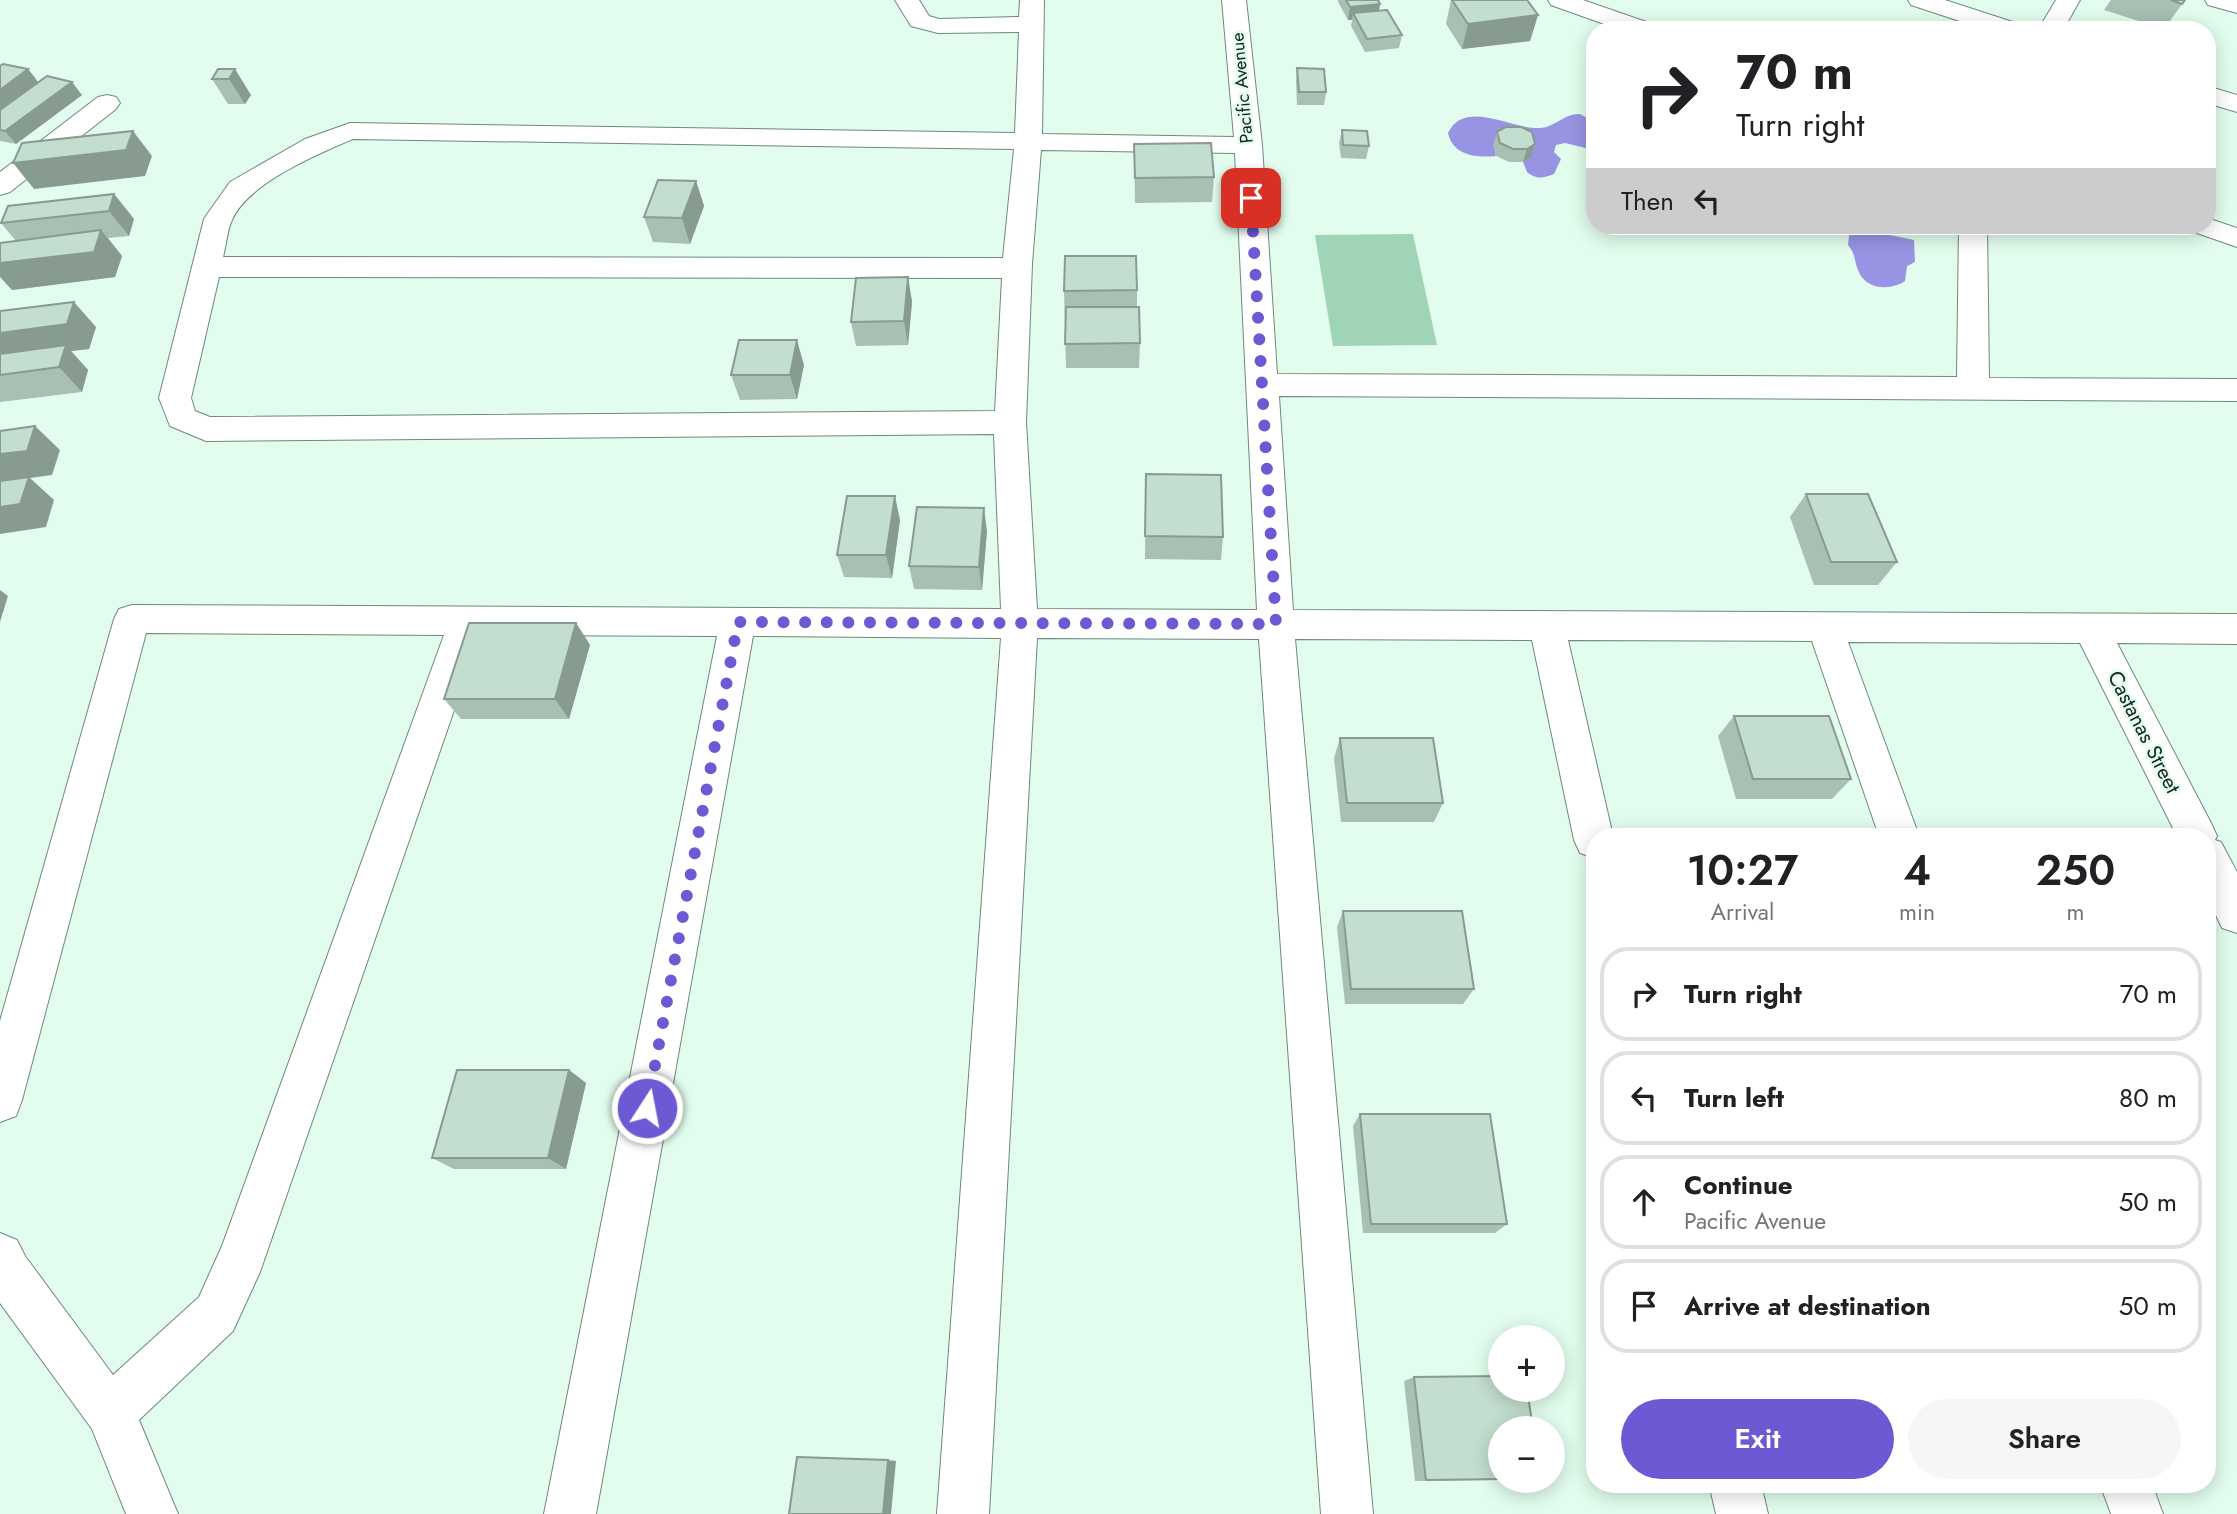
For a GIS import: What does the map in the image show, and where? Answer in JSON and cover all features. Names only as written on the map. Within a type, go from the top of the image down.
[{"type":"street","points":[[907,0],[920,21],[938,26],[1031,12],[1028,141],[1017,264],[1010,422],[1020,623],[963,1514]]},
{"type":"street","name":"Pacific Avenue","points":[[1234,0],[1248,145],[1276,624],[1347,1514]]},
{"type":"street","points":[[1560,0],[1620,21]]},
{"type":"street","points":[[1920,0],[1985,21]]},
{"type":"street","points":[[2055,21],[2068,0]]},
{"type":"street","points":[[2217,0],[2237,6]]},
{"type":"street","points":[[2216,97],[2237,104]]},
{"type":"street","points":[[0,214],[9,180],[107,103]]},
{"type":"street","points":[[1010,422],[206,429],[181,418],[175,398],[218,219],[240,188],[315,145],[350,131],[1248,145]]},
{"type":"street","points":[[2216,230],[2237,238]]},
{"type":"street","points":[[1973,235],[1973,390]]},
{"type":"street","points":[[208,267],[1006,268],[1017,264]]},
{"type":"street","points":[[1264,385],[2237,390]]},
{"type":"street","points":[[0,1100],[132,619],[2237,629]]},
{"type":"street","points":[[110,1412],[216,1314],[243,1255],[467,621]]},
{"type":"street","points":[[570,1514],[738,622]]},
{"type":"street","points":[[1547,626],[1591,828]]},
{"type":"street","points":[[1825,627],[1896,828]]},
{"type":"street","name":"Castanas Street","points":[[2091,628],[2193,828]]},
{"type":"street","points":[[2216,873],[2237,914]]},
{"type":"street","points":[[0,1257],[8,1273],[110,1412],[152,1514]]},
{"type":"street","points":[[1737,1493],[1742,1514]]},
{"type":"street","points":[[2129,1493],[2137,1514]]},
{"type":"green space","points":[[1413,234],[1437,345],[1333,346],[1315,235]]},
{"type":"shaded area","points":[[1575,114],[1586,117],[1586,148],[1565,143],[1556,145],[1554,152],[1561,159],[1554,174],[1543,177],[1527,172],[1523,162],[1531,156],[1494,145],[1496,156],[1467,154],[1455,147],[1448,133],[1456,123],[1466,118],[1490,118],[1540,128]]},
{"type":"shaded area","points":[[1849,235],[1889,235],[1914,240],[1915,262],[1907,266],[1905,281],[1879,287],[1861,277],[1848,245]]},
{"type":"building","points":[[1346,0],[1378,0],[1380,4],[1350,7]]},
{"type":"building","points":[[1452,0],[1527,0],[1538,15],[1468,24]]},
{"type":"building","points":[[1387,10],[1402,35],[1367,39],[1353,13]]},
{"type":"building","points":[[3,64],[28,69],[0,90],[0,66]]},
{"type":"building","points":[[1297,68],[1324,69],[1326,92],[1299,92]]},
{"type":"building","points":[[218,69],[235,69],[229,79],[212,79]]},
{"type":"building","points":[[47,76],[72,82],[5,131],[0,130],[0,110]]},
{"type":"building","points":[[1506,127],[1521,127],[1532,132],[1535,144],[1527,149],[1513,149],[1500,143],[1497,132]]},
{"type":"building","points":[[1342,130],[1367,131],[1369,146],[1343,145]]},
{"type":"building","points":[[133,131],[126,150],[13,163],[22,143]]},
{"type":"building","points":[[1211,143],[1214,177],[1135,178],[1134,144]]},
{"type":"building","points":[[658,180],[696,181],[682,218],[644,217]]},
{"type":"building","points":[[114,194],[109,211],[1,223],[8,206]]},
{"type":"building","points":[[101,230],[94,252],[0,263],[0,243]]},
{"type":"building","points":[[1065,256],[1136,256],[1137,290],[1064,291]]},
{"type":"building","points":[[908,277],[904,321],[851,322],[856,278]]},
{"type":"building","points":[[74,302],[67,324],[0,333],[0,311]]},
{"type":"building","points":[[1066,307],[1139,307],[1140,343],[1065,344]]},
{"type":"building","points":[[739,340],[797,340],[790,375],[731,375]]},
{"type":"building","points":[[66,345],[59,367],[0,375],[0,354]]},
{"type":"building","points":[[35,426],[27,451],[0,454],[0,431]]},
{"type":"building","points":[[1146,474],[1221,475],[1223,537],[1145,536]]},
{"type":"building","points":[[29,477],[20,504],[0,507],[0,481]]},
{"type":"building","points":[[1806,494],[1868,494],[1897,562],[1831,562]]},
{"type":"building","points":[[847,496],[895,496],[886,555],[837,555]]},
{"type":"building","points":[[917,507],[984,508],[979,567],[909,566]]},
{"type":"building","points":[[469,623],[576,623],[555,699],[444,699]]},
{"type":"building","points":[[1734,716],[1829,716],[1851,779],[1753,779]]},
{"type":"building","points":[[1340,738],[1433,738],[1443,803],[1347,803]]},
{"type":"building","points":[[1343,911],[1462,911],[1474,989],[1351,989]]},
{"type":"building","points":[[457,1070],[569,1070],[548,1158],[432,1158]]},
{"type":"building","points":[[1360,1114],[1490,1114],[1507,1224],[1371,1224]]},
{"type":"building","points":[[1488,1376],[1488,1402],[1529,1402],[1531,1416],[1488,1416],[1488,1479],[1426,1480],[1414,1377]]},
{"type":"building","points":[[797,1457],[888,1460],[883,1514],[789,1514]]},
{"type":"route","points":[[647,1108],[738,622],[1276,624],[1251,198]]}]
